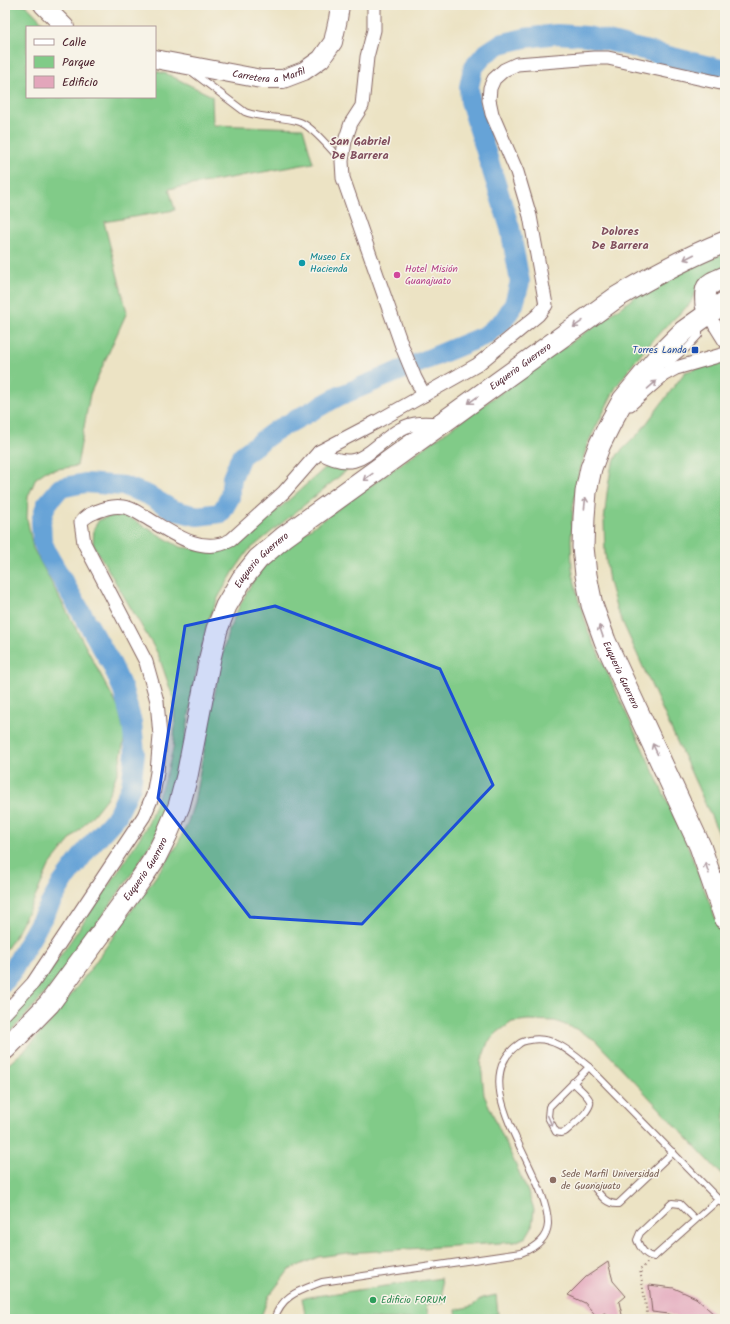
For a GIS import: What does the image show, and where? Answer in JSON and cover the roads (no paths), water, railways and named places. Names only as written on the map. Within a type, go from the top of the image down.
[{"type":"main road","points":[[43,5],[64,26]]},
{"type":"main road","name":"Carretera a Marfil","points":[[156,59],[261,79],[283,79],[304,71],[321,59],[333,42],[340,5]]},
{"type":"main road","name":"Euquerio Guerrero","points":[[5,1049],[49,1004],[87,954],[155,858],[179,806],[187,776],[217,629],[226,606],[242,579],[258,559],[284,537],[617,297],[699,252],[725,242]]},
{"type":"main road","points":[[711,313],[704,295],[705,290],[709,285],[725,277]]},
{"type":"main road","name":"Euquerio Guerrero","points":[[711,313],[684,331],[649,368],[623,400],[612,420],[600,444],[591,468],[586,492],[583,547],[586,575],[592,605],[605,641],[700,846],[725,918]]},
{"type":"street","points":[[374,5],[374,30],[367,57],[362,106],[350,123],[344,141],[342,161],[343,178],[403,349],[424,395]]},
{"type":"street","points":[[5,1014],[33,983],[144,816],[153,795],[157,772],[160,736],[157,701],[146,662],[84,543],[81,522],[85,516],[109,507],[130,508],[173,533],[196,544],[210,546],[223,544],[231,540],[284,492],[319,452],[378,421],[477,365],[538,315],[546,305],[530,216],[517,172],[492,114],[489,100],[490,88],[494,79],[504,70],[517,64],[608,58],[725,84]]},
{"type":"street","points":[[711,313],[725,341]]},
{"type":"street","points":[[612,420],[663,375],[676,368],[725,354]]},
{"type":"street","points":[[319,452],[328,457],[341,460],[356,460],[369,454],[401,429],[414,424],[440,424]]},
{"type":"lane","points":[[183,65],[246,112],[294,121],[307,126],[342,161]]},
{"type":"lane","points":[[274,1319],[278,1308],[291,1294],[322,1282],[521,1253],[534,1248],[544,1237],[548,1226],[548,1216],[544,1199],[509,1122],[500,1094],[499,1080],[501,1065],[508,1052],[521,1042],[533,1040],[550,1041],[564,1047],[589,1067],[725,1206]]},
{"type":"lane","points":[[573,1082],[587,1097],[590,1105],[588,1110],[565,1132],[556,1132],[548,1117],[549,1106],[573,1082],[589,1067]]},
{"type":"lane","points":[[594,1188],[606,1201],[612,1205],[618,1204],[673,1152]]},
{"type":"lane","points":[[695,1220],[680,1204],[672,1203],[640,1233],[637,1240],[639,1246],[649,1256],[654,1257],[719,1199]]},
{"type":"waterway","points":[[5,981],[62,883],[89,847],[117,816],[131,786],[135,753],[132,723],[123,690],[112,665],[49,557],[42,541],[41,521],[46,505],[60,488],[85,483],[124,486],[148,495],[173,510],[197,516],[221,513],[230,497],[232,478],[241,456],[275,431],[339,396],[486,335],[504,320],[514,304],[520,282],[510,228],[470,101],[469,87],[473,68],[485,54],[500,44],[525,38],[557,34],[587,36],[725,70]]},
{"type":"place","name":"Museo Ex Hacienda","points":[[302,263]]},
{"type":"place","name":"Hotel Misión Guanajuato","points":[[397,275]]},
{"type":"place","name":"Torres Landa","points":[[695,350]]},
{"type":"place","name":"Sede Marfil Universidad de Guanajuato","points":[[553,1180]]},
{"type":"place","name":"Edificio FORUM","points":[[373,1300]]},
{"type":"district","name":"San Gabriel De Barrera","points":[[360,148]]},
{"type":"district","name":"Dolores De Barrera","points":[[620,238]]}]
